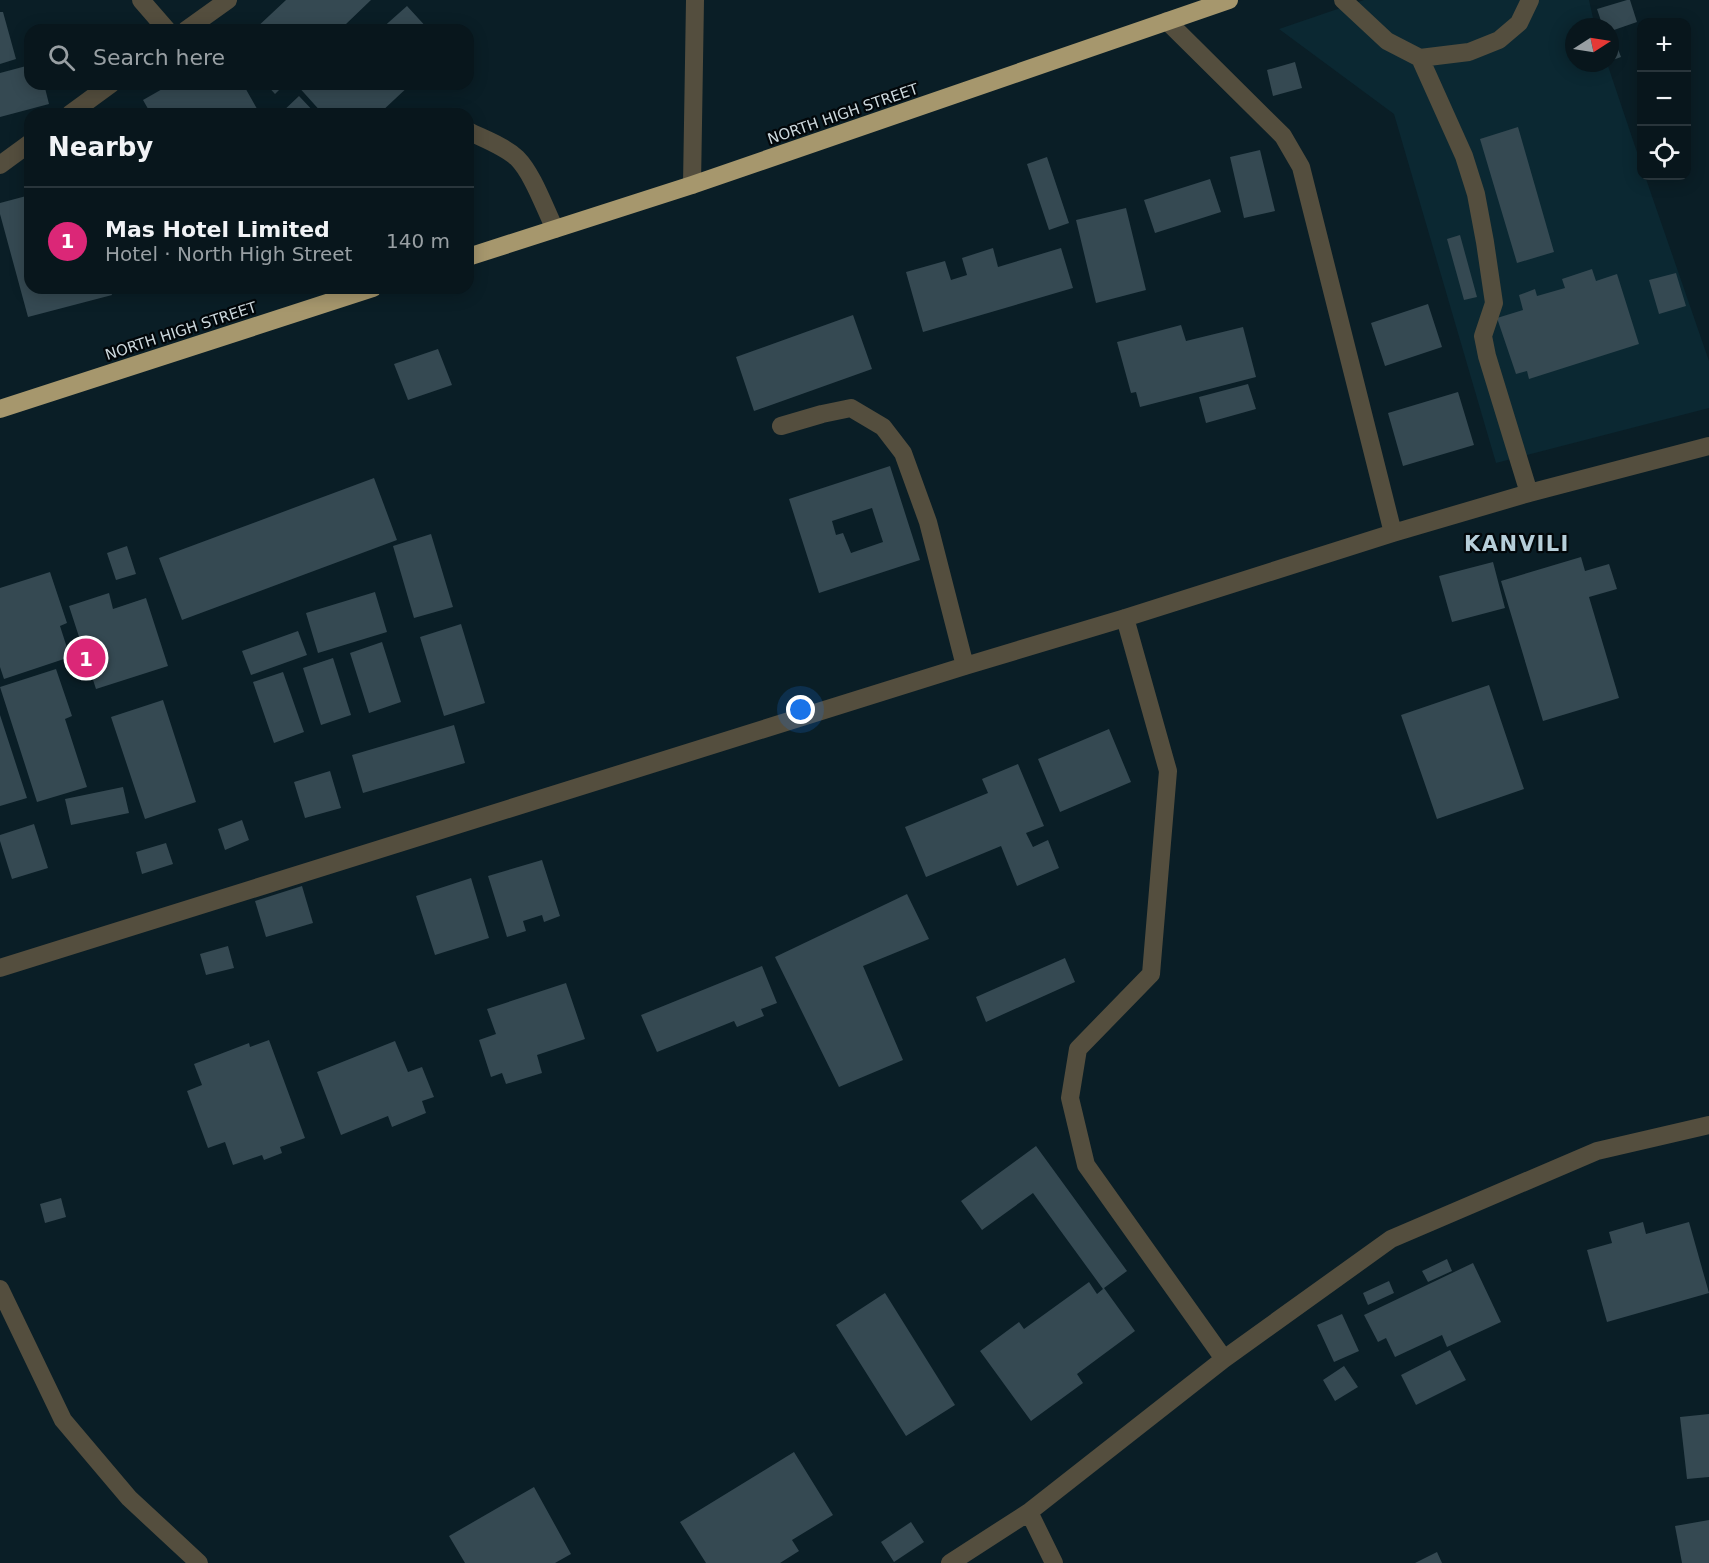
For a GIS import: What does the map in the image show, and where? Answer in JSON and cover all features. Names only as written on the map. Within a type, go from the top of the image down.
[{"type":"highway","name":"NORTH HIGH STREET","points":[[474,255],[692,184],[1229,0]]},
{"type":"highway","name":"NORTH HIGH STREET","points":[[0,409],[355,294]]},
{"type":"street","points":[[141,0],[162,24]]},
{"type":"street","points":[[194,24],[228,0]]},
{"type":"street","points":[[692,184],[695,0]]},
{"type":"street","points":[[1343,0],[1387,41],[1420,57],[1469,52],[1499,40],[1519,23],[1530,0]]},
{"type":"street","points":[[1167,21],[1282,136],[1301,167],[1394,532]]},
{"type":"street","points":[[1420,57],[1464,156],[1476,194],[1494,303],[1483,336],[1529,493]]},
{"type":"street","points":[[78,108],[103,90]]},
{"type":"street","points":[[474,134],[505,149],[517,158],[527,170],[555,229]]},
{"type":"street","points":[[0,165],[24,147]]},
{"type":"street","points":[[781,426],[851,408],[883,427],[903,453],[928,522],[965,666]]},
{"type":"street","points":[[0,968],[1394,532],[1529,493],[1709,446]]},
{"type":"street","points":[[1125,618],[1168,771],[1151,974],[1078,1049],[1070,1098],[1086,1166],[1224,1359]]},
{"type":"street","points":[[950,1563],[1029,1512],[1224,1359],[1391,1239],[1597,1152],[1709,1125]]},
{"type":"street","points":[[0,1288],[63,1420],[129,1498],[199,1563]]},
{"type":"street","points":[[1029,1512],[1054,1563]]},
{"type":"shaded area","points":[[1364,0],[1589,0],[1593,18],[1565,18],[1565,72],[1610,72],[1637,152],[1637,180],[1646,180],[1709,361],[1709,408],[1496,463],[1394,114],[1279,29]]},
{"type":"building","points":[[286,0],[371,0],[346,24],[260,24]]},
{"type":"building","points":[[1630,0],[1637,22],[1619,28],[1619,18],[1600,18],[1597,9]]},
{"type":"building","points":[[407,6],[424,24],[387,24]]},
{"type":"building","points":[[0,12],[3,12],[16,59],[0,64]]},
{"type":"building","points":[[1295,62],[1302,88],[1273,96],[1267,70]]},
{"type":"building","points":[[24,67],[24,90],[46,90],[49,104],[24,108],[24,111],[0,117],[0,73]]},
{"type":"building","points":[[160,90],[246,90],[257,108],[148,108],[143,100]]},
{"type":"building","points":[[301,90],[405,90],[385,108],[318,108]]},
{"type":"building","points":[[299,96],[310,108],[286,108]]},
{"type":"building","points":[[1518,127],[1554,252],[1517,263],[1480,139]]},
{"type":"building","points":[[1260,150],[1275,211],[1244,218],[1230,157]]},
{"type":"building","points":[[1047,157],[1069,223],[1049,230],[1027,164]]},
{"type":"building","points":[[1210,179],[1221,212],[1155,233],[1144,200]]},
{"type":"building","points":[[24,197],[24,294],[112,295],[28,317],[0,214],[0,203]]},
{"type":"building","points":[[1126,208],[1146,290],[1096,303],[1076,220]]},
{"type":"building","points":[[1460,235],[1477,297],[1464,300],[1447,239]]},
{"type":"building","points":[[993,248],[998,267],[1061,248],[1073,288],[923,332],[906,272],[945,261],[951,280],[967,275],[962,258]]},
{"type":"building","points":[[1592,269],[1596,281],[1617,274],[1639,344],[1529,379],[1527,371],[1516,374],[1497,318],[1523,310],[1519,295],[1535,289],[1537,296],[1565,288],[1562,279]]},
{"type":"building","points":[[1676,273],[1686,306],[1659,314],[1649,280]]},
{"type":"building","points":[[1428,304],[1442,347],[1385,366],[1371,323]]},
{"type":"building","points":[[853,315],[872,369],[754,411],[736,357]]},
{"type":"building","points":[[1181,325],[1186,341],[1243,327],[1256,377],[1140,407],[1136,392],[1131,393],[1117,342]]},
{"type":"building","points":[[438,349],[452,385],[408,400],[394,364]]},
{"type":"building","points":[[1248,384],[1256,409],[1206,423],[1199,397]]},
{"type":"building","points":[[1458,392],[1474,445],[1403,466],[1388,413]]},
{"type":"building","points":[[890,466],[920,560],[819,593],[789,499]],"holes":[[[872,508],[883,542],[851,553],[843,533],[836,535],[832,521]]]},
{"type":"building","points":[[374,478],[397,540],[182,620],[159,558]]},
{"type":"building","points":[[431,534],[453,607],[414,618],[393,546]]},
{"type":"building","points":[[127,546],[136,574],[116,580],[107,553]]},
{"type":"building","points":[[1581,557],[1585,571],[1609,564],[1617,589],[1589,597],[1619,698],[1543,721],[1501,581]]},
{"type":"building","points":[[1493,562],[1505,608],[1452,622],[1439,576]]},
{"type":"building","points":[[50,572],[67,623],[60,626],[70,657],[4,679],[0,667],[0,588]]},
{"type":"building","points":[[375,592],[387,632],[318,653],[306,613]]},
{"type":"building","points":[[109,593],[113,609],[146,598],[168,666],[96,689],[69,606]]},
{"type":"building","points":[[461,624],[485,703],[444,716],[420,637]]},
{"type":"building","points":[[298,631],[307,655],[251,675],[242,651]]},
{"type":"building","points":[[382,642],[401,702],[369,713],[350,653]]},
{"type":"building","points":[[333,658],[351,715],[321,725],[303,668]]},
{"type":"building","points":[[56,669],[72,716],[65,719],[87,787],[37,802],[0,687]]},
{"type":"building","points":[[283,672],[304,732],[274,743],[253,682]]},
{"type":"building","points":[[1489,685],[1524,789],[1437,819],[1401,715]]},
{"type":"building","points":[[163,700],[196,802],[145,819],[111,717]]},
{"type":"building","points":[[0,715],[27,798],[0,806]]},
{"type":"building","points":[[454,725],[465,763],[363,793],[352,755]]},
{"type":"building","points":[[1109,729],[1131,782],[1060,812],[1038,759]]},
{"type":"building","points":[[1018,764],[1044,826],[1026,833],[1033,847],[1048,840],[1059,868],[1017,886],[1001,846],[926,877],[905,827],[988,793],[982,779]]},
{"type":"building","points":[[330,771],[341,808],[305,818],[294,782]]},
{"type":"building","points":[[123,787],[129,813],[71,825],[65,799]]},
{"type":"building","points":[[242,820],[249,840],[225,850],[218,829]]},
{"type":"building","points":[[34,824],[48,868],[12,879],[0,835]]},
{"type":"building","points":[[166,843],[173,864],[142,874],[136,852]]},
{"type":"building","points":[[542,860],[560,916],[544,922],[542,915],[523,921],[526,931],[507,937],[488,876]]},
{"type":"building","points":[[471,878],[489,938],[435,955],[416,896]]},
{"type":"building","points":[[302,886],[313,923],[266,937],[255,901]]},
{"type":"building","points":[[907,894],[929,939],[863,966],[903,1060],[839,1087],[775,957]]},
{"type":"building","points":[[228,946],[234,968],[206,975],[200,954]]},
{"type":"building","points":[[1065,958],[1075,982],[986,1022],[976,997]]},
{"type":"building","points":[[762,966],[777,1003],[761,1009],[764,1016],[737,1027],[734,1021],[657,1052],[641,1015]]},
{"type":"building","points":[[566,983],[585,1039],[537,1055],[542,1073],[506,1084],[502,1073],[491,1077],[479,1040],[496,1034],[487,1009]]},
{"type":"building","points":[[269,1040],[305,1138],[280,1147],[282,1153],[264,1160],[262,1155],[233,1165],[225,1142],[208,1148],[187,1091],[202,1085],[194,1064],[249,1043],[250,1047]]},
{"type":"building","points":[[395,1041],[408,1072],[422,1067],[434,1097],[422,1101],[426,1113],[392,1127],[388,1116],[341,1135],[317,1072]]},
{"type":"building","points":[[1036,1146],[1127,1271],[1104,1288],[1135,1331],[1077,1374],[1083,1383],[1031,1421],[980,1351],[1019,1322],[1024,1329],[1089,1282],[1097,1294],[1103,1289],[1033,1193],[982,1230],[961,1201]]},
{"type":"building","points":[[61,1198],[66,1217],[45,1223],[40,1204]]},
{"type":"building","points":[[1643,1222],[1646,1234],[1689,1222],[1709,1293],[1607,1322],[1587,1250],[1612,1243],[1609,1232]]},
{"type":"building","points":[[1447,1259],[1452,1271],[1428,1282],[1422,1271]]},
{"type":"building","points":[[1473,1263],[1501,1322],[1447,1347],[1442,1335],[1395,1357],[1386,1338],[1378,1342],[1364,1315]]},
{"type":"building","points":[[1389,1281],[1394,1293],[1368,1305],[1363,1293]]},
{"type":"building","points":[[885,1293],[955,1405],[906,1436],[836,1325]]},
{"type":"building","points":[[1342,1314],[1359,1351],[1334,1362],[1317,1325]]},
{"type":"building","points":[[1450,1350],[1466,1380],[1416,1405],[1401,1375]]},
{"type":"building","points":[[1344,1366],[1358,1387],[1335,1401],[1323,1380]]},
{"type":"building","points":[[1709,1414],[1709,1477],[1687,1479],[1680,1417]]},
{"type":"building","points":[[794,1452],[833,1515],[792,1540],[799,1551],[780,1563],[706,1563],[680,1522]]},
{"type":"building","points":[[534,1487],[571,1554],[555,1563],[465,1563],[449,1536]]},
{"type":"building","points":[[1709,1520],[1709,1563],[1682,1563],[1675,1526]]},
{"type":"building","points":[[911,1522],[924,1542],[894,1562],[881,1542]]},
{"type":"building","points":[[1437,1552],[1442,1563],[1415,1563]]},
{"type":"place","name":"Mas Hotel Limited","points":[[86,658]]},
{"type":"district","name":"KANVILI","points":[[1517,544]]}]
